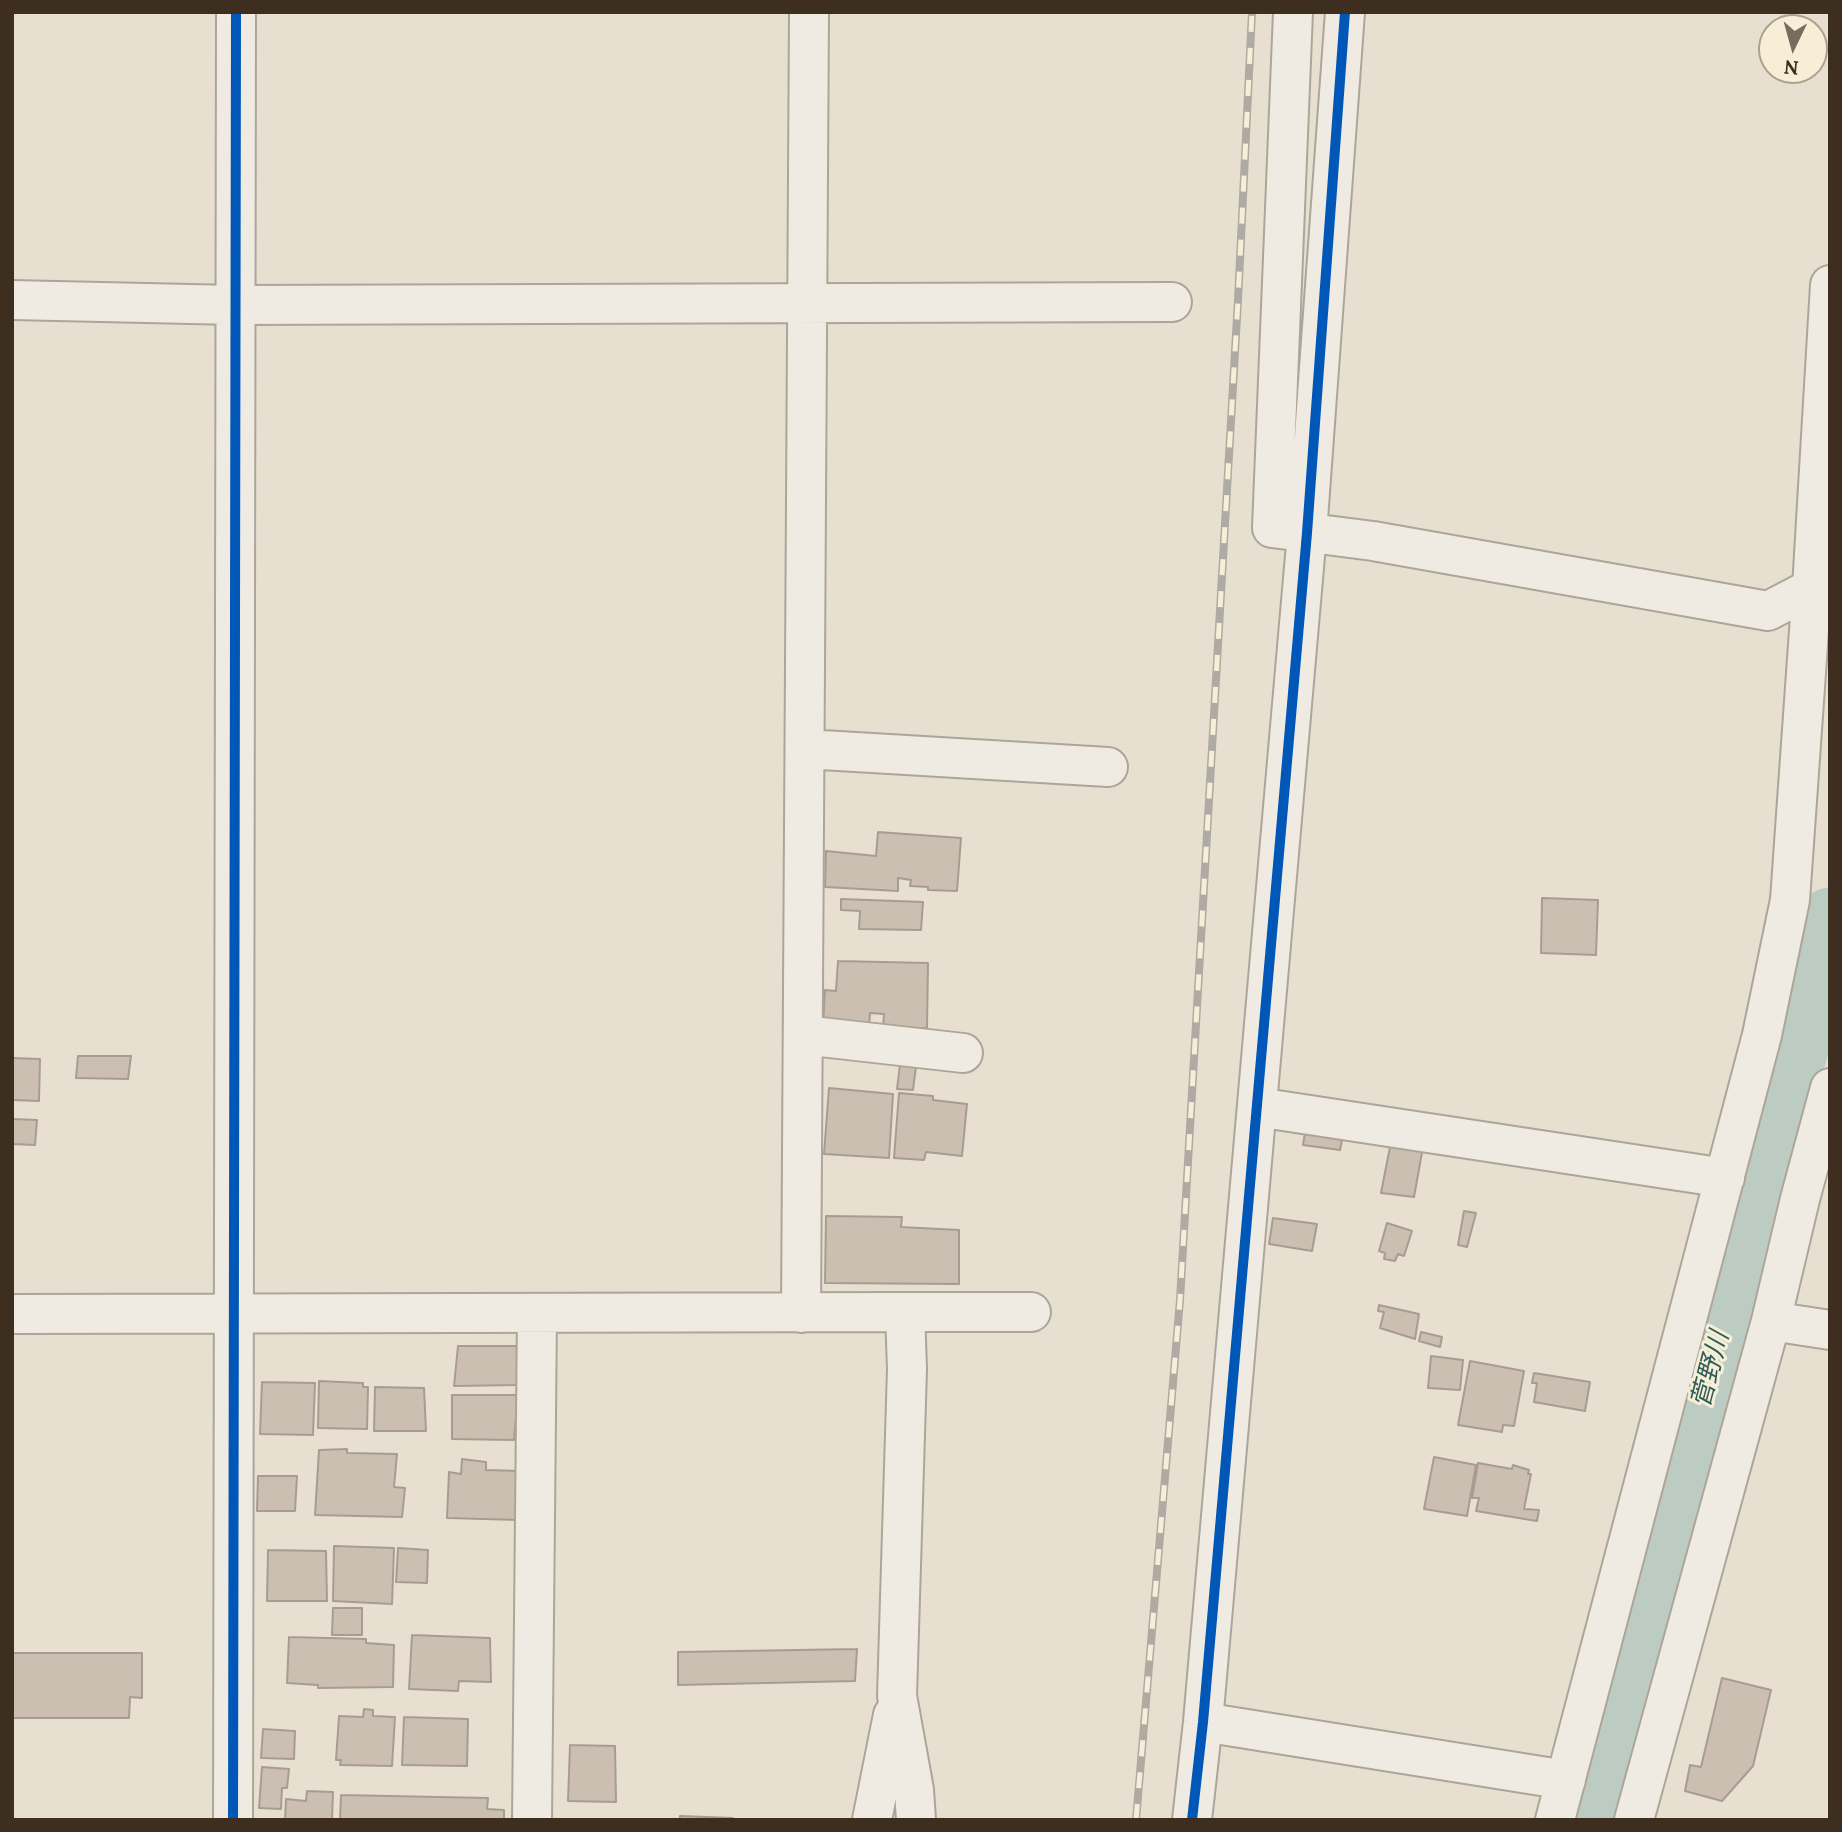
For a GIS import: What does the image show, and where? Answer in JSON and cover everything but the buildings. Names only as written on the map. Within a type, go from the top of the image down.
[{"type":"street","points":[[233,1820],[236,12]]},
{"type":"street","points":[[801,1313],[809,12]]},
{"type":"street","points":[[1293,12],[1272,528],[1373,541],[1768,611],[1824,589]]},
{"type":"street","points":[[1192,1820],[1203,1721],[1307,533],[1345,12]]},
{"type":"street","points":[[1555,1820],[1762,1035],[1790,900],[1824,589],[1830,285]]},
{"type":"street","points":[[12,300],[235,305],[1172,302]]},
{"type":"street","points":[[804,749],[1108,767]]},
{"type":"street","points":[[803,1035],[963,1053]]},
{"type":"street","points":[[1634,1820],[1771,1321],[1830,1088]]},
{"type":"street","points":[[1257,1107],[1725,1178]]},
{"type":"street","points":[[872,1820],[897,1696],[907,1369],[905,1312]]},
{"type":"street","points":[[12,1314],[1031,1312]]},
{"type":"street","points":[[532,1820],[537,1314]]},
{"type":"street","points":[[1771,1321],[1830,1330]]},
{"type":"street","points":[[897,1696],[914,1790],[916,1820]]},
{"type":"street","points":[[1203,1721],[1566,1780]]},
{"type":"waterway","name":"菅野川","points":[[1592,1820],[1737,1283],[1830,919]]},
{"type":"railway","points":[[1136,1820],[1180,1300],[1252,12]]},
{"type":"cycle path","points":[[233,1820],[236,12]]},
{"type":"cycle path","points":[[1192,1820],[1203,1722],[1307,533],[1345,12]]}]
